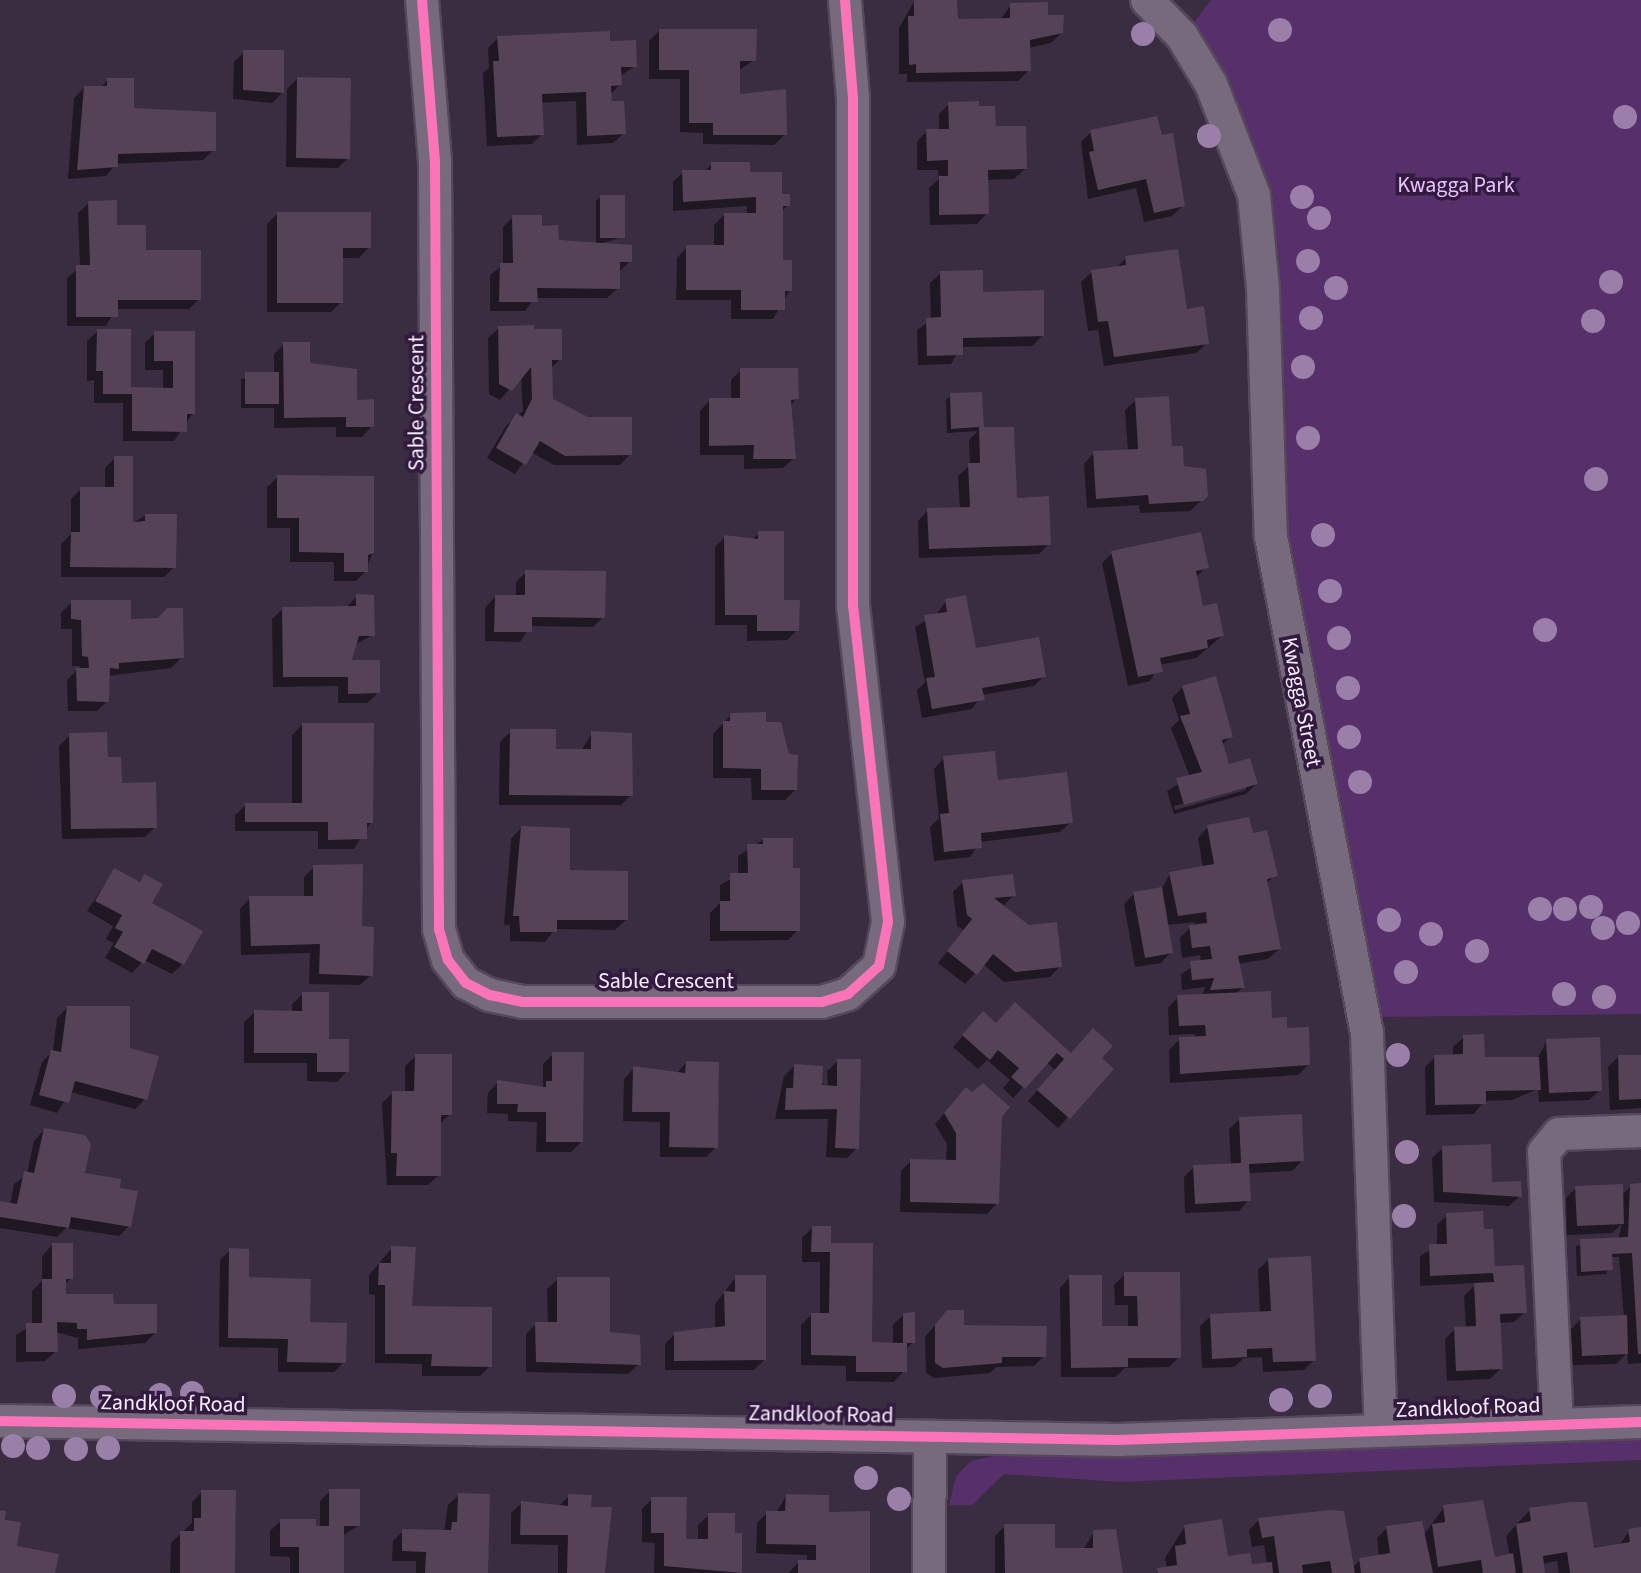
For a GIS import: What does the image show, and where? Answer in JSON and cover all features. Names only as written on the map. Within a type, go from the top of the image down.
[{"type":"street","name":"Sable Crescent","points":[[422,0],[435,162],[439,929],[448,960],[466,983],[490,995],[523,1002],[822,1002],[848,994],[872,974],[885,950],[888,922],[853,605],[853,98],[845,0]]},
{"type":"street","name":"Kwagga Street","points":[[1147,0],[1182,36],[1211,84],[1254,195],[1263,288],[1271,537],[1367,1033],[1381,1431]]},
{"type":"street","points":[[1557,1425],[1544,1152],[1559,1134],[1641,1131]]},
{"type":"street","name":"Zandkloof Road","points":[[0,1421],[1118,1440],[1641,1422]]},
{"type":"street","points":[[929,1573],[930,1437]]},
{"type":"green space","name":"Kwagga Park","points":[[1211,0],[1641,0],[1641,1014],[1380,1017],[1285,525],[1278,250],[1271,200],[1237,104],[1189,29]]},
{"type":"green space","points":[[1641,1437],[1641,1460],[1120,1482],[1004,1474],[972,1505],[949,1505],[956,1476],[971,1461],[998,1455],[1122,1457]]},
{"type":"building","points":[[914,0],[957,0],[958,19],[1010,18],[1010,3],[1048,2],[1048,15],[1064,15],[1063,33],[1030,40],[1031,71],[916,73],[916,64],[909,65],[908,16],[914,16]]},
{"type":"building","points":[[659,29],[757,29],[756,61],[740,61],[740,94],[786,89],[787,135],[713,135],[713,123],[689,123],[689,70],[659,70]]},
{"type":"building","points":[[610,31],[610,41],[636,40],[637,67],[621,67],[622,85],[611,86],[612,101],[624,101],[626,134],[587,136],[586,92],[542,94],[544,135],[497,137],[493,61],[499,61],[497,36]]},
{"type":"building","points":[[243,50],[284,50],[284,93],[243,90]]},
{"type":"building","points":[[297,77],[351,78],[350,159],[296,158]]},
{"type":"building","points":[[107,78],[134,78],[134,108],[216,112],[216,151],[118,154],[118,167],[77,170],[84,86],[107,86]]},
{"type":"building","points":[[979,101],[979,106],[995,106],[996,126],[1026,126],[1027,169],[988,170],[989,214],[939,215],[939,176],[948,176],[948,160],[927,161],[926,129],[949,129],[948,102]]},
{"type":"building","points":[[1157,116],[1162,135],[1173,133],[1185,206],[1154,213],[1146,179],[1098,190],[1089,152],[1094,151],[1090,130]]},
{"type":"building","points":[[711,162],[750,162],[750,172],[782,172],[782,194],[790,194],[790,206],[783,206],[783,260],[792,260],[792,291],[785,291],[785,310],[741,310],[741,290],[686,290],[686,245],[724,245],[724,213],[756,213],[756,197],[683,202],[682,170],[711,170]]},
{"type":"building","points":[[600,195],[625,195],[625,238],[600,238]]},
{"type":"building","points":[[117,200],[117,225],[146,225],[146,250],[201,250],[201,300],[118,300],[118,317],[76,317],[76,265],[90,265],[88,201]]},
{"type":"building","points":[[277,212],[371,212],[371,248],[343,248],[343,303],[277,303]]},
{"type":"building","points":[[512,215],[542,215],[542,226],[558,225],[559,240],[632,245],[632,262],[620,262],[620,289],[537,288],[538,302],[499,302],[500,263],[513,263]]},
{"type":"building","points":[[1178,249],[1187,309],[1204,306],[1209,344],[1114,357],[1108,321],[1098,322],[1091,270],[1126,265],[1125,256]]},
{"type":"building","points":[[983,270],[983,292],[1044,290],[1044,336],[963,338],[963,355],[927,356],[926,318],[941,317],[940,271]]},
{"type":"building","points":[[534,325],[534,329],[562,329],[562,360],[552,360],[553,399],[588,417],[632,417],[632,455],[565,456],[540,441],[526,465],[496,448],[516,413],[523,417],[532,399],[531,367],[512,391],[499,384],[498,326]]},
{"type":"building","points":[[97,329],[131,329],[131,387],[173,388],[173,361],[154,361],[154,331],[195,331],[195,414],[187,414],[187,432],[132,431],[132,394],[103,394],[103,371],[96,371]]},
{"type":"building","points":[[283,342],[310,342],[310,363],[357,369],[357,400],[374,399],[374,427],[346,427],[346,417],[284,418]]},
{"type":"building","points":[[740,368],[798,368],[799,399],[791,400],[796,459],[753,459],[754,445],[709,446],[709,398],[740,398]]},
{"type":"building","points":[[245,372],[279,372],[279,404],[245,404]]},
{"type":"building","points":[[982,392],[984,427],[1014,427],[1017,498],[1049,496],[1051,545],[929,549],[927,508],[970,507],[968,463],[980,463],[979,427],[951,429],[950,393]]},
{"type":"building","points":[[1169,396],[1172,446],[1183,446],[1184,466],[1206,469],[1208,496],[1203,501],[1149,504],[1148,495],[1096,499],[1093,451],[1138,449],[1135,398]]},
{"type":"building","points":[[114,456],[133,456],[133,522],[145,521],[145,514],[177,514],[176,568],[70,567],[71,532],[80,532],[80,487],[114,487]]},
{"type":"building","points":[[277,475],[374,476],[374,553],[368,555],[368,572],[344,572],[344,553],[299,552],[299,518],[277,518]]},
{"type":"building","points":[[758,531],[784,531],[784,600],[800,600],[799,631],[757,631],[757,615],[725,615],[724,535],[758,539]]},
{"type":"building","points":[[1201,532],[1209,568],[1196,571],[1203,606],[1217,603],[1224,636],[1207,640],[1208,648],[1160,658],[1163,672],[1138,677],[1111,551]]},
{"type":"building","points":[[525,570],[606,571],[605,618],[532,617],[532,632],[494,632],[495,595],[525,595]]},
{"type":"building","points":[[356,594],[374,595],[375,636],[359,636],[352,660],[380,660],[380,693],[348,694],[348,677],[283,677],[282,607],[356,606]]},
{"type":"building","points":[[966,595],[976,648],[1039,637],[1046,677],[982,688],[985,700],[932,709],[926,678],[935,677],[924,615],[947,612],[945,599]]},
{"type":"building","points":[[71,600],[131,600],[131,619],[158,618],[167,608],[183,608],[184,658],[119,663],[119,669],[110,668],[109,702],[77,701],[76,668],[89,668],[88,657],[82,656],[81,620],[71,619]]},
{"type":"building","points":[[1216,676],[1233,737],[1222,740],[1229,764],[1250,758],[1258,784],[1184,805],[1176,778],[1202,772],[1180,716],[1190,714],[1182,686]]},
{"type":"building","points":[[766,712],[766,722],[781,722],[789,754],[798,755],[797,790],[761,790],[761,769],[723,768],[723,721],[730,721],[730,713]]},
{"type":"building","points":[[302,723],[374,723],[373,823],[367,823],[367,839],[328,840],[328,822],[245,822],[245,803],[302,803]]},
{"type":"building","points":[[510,729],[556,729],[556,749],[591,749],[591,731],[632,733],[633,796],[509,795]]},
{"type":"building","points":[[107,732],[108,757],[121,757],[122,783],[156,782],[157,828],[71,829],[69,733]]},
{"type":"building","points":[[995,751],[998,780],[1067,772],[1073,823],[981,833],[982,848],[944,852],[940,814],[949,813],[943,756]]},
{"type":"building","points":[[1249,817],[1253,833],[1267,830],[1278,876],[1267,879],[1281,949],[1238,956],[1245,988],[1210,990],[1214,978],[1192,980],[1190,961],[1212,959],[1210,946],[1192,948],[1189,925],[1207,923],[1206,912],[1178,916],[1169,872],[1214,864],[1207,825]]},
{"type":"building","points":[[521,826],[570,828],[570,870],[628,871],[628,920],[557,920],[557,932],[520,932],[519,916],[513,916]]},
{"type":"building","points":[[763,838],[793,838],[793,868],[800,868],[800,931],[720,931],[720,901],[730,901],[730,873],[748,873],[747,844],[763,844]]},
{"type":"building","points":[[363,864],[362,926],[374,927],[373,976],[319,974],[320,944],[251,946],[249,896],[313,896],[313,865]]},
{"type":"building","points":[[114,868],[140,882],[144,874],[163,884],[152,903],[203,931],[184,965],[152,949],[144,964],[114,947],[123,932],[115,928],[122,915],[95,901]]},
{"type":"building","points":[[1013,874],[1016,896],[994,898],[1029,925],[1057,922],[1062,967],[1015,972],[993,954],[977,975],[947,951],[972,919],[967,915],[962,880]]},
{"type":"building","points":[[1162,887],[1173,953],[1145,958],[1133,892]]},
{"type":"building","points":[[1271,991],[1272,1018],[1287,1017],[1287,1028],[1309,1027],[1310,1065],[1180,1074],[1179,1037],[1206,1036],[1205,1025],[1179,1026],[1177,995]]},
{"type":"building","points":[[302,992],[329,992],[329,1039],[349,1039],[349,1072],[317,1072],[317,1053],[254,1053],[254,1010],[302,1011]]},
{"type":"building","points":[[1015,1002],[1071,1053],[1093,1028],[1113,1046],[1102,1058],[1114,1069],[1070,1119],[1037,1090],[1064,1059],[1057,1053],[1025,1089],[1011,1077],[1019,1068],[998,1050],[990,1060],[962,1035],[983,1011],[996,1023]]},
{"type":"building","points":[[67,1006],[130,1006],[130,1048],[159,1056],[147,1100],[75,1081],[69,1103],[39,1095],[51,1050],[61,1052]]},
{"type":"building","points":[[1484,1034],[1485,1057],[1539,1057],[1541,1090],[1486,1091],[1486,1104],[1435,1105],[1434,1055],[1463,1054],[1463,1035]]},
{"type":"building","points":[[1600,1037],[1602,1091],[1549,1093],[1546,1039]]},
{"type":"building","points":[[552,1052],[584,1052],[583,1142],[546,1142],[546,1112],[517,1112],[518,1104],[497,1104],[497,1080],[546,1087],[546,1081],[552,1081]]},
{"type":"building","points":[[415,1054],[452,1054],[452,1115],[441,1115],[441,1176],[396,1176],[397,1153],[391,1153],[392,1091],[414,1091]]},
{"type":"building","points":[[1618,1055],[1641,1055],[1641,1099],[1619,1100]]},
{"type":"building","points":[[837,1059],[861,1059],[859,1149],[835,1148],[837,1109],[785,1110],[786,1088],[793,1088],[794,1064],[823,1066],[822,1085],[837,1086]]},
{"type":"building","points":[[686,1061],[719,1062],[718,1148],[669,1147],[670,1112],[632,1112],[633,1066],[685,1073]]},
{"type":"building","points":[[983,1083],[1010,1107],[1002,1117],[999,1204],[910,1202],[910,1159],[956,1160],[956,1133],[944,1113],[966,1087],[972,1092]]},
{"type":"building","points":[[1302,1114],[1304,1161],[1249,1164],[1251,1201],[1195,1204],[1193,1165],[1241,1163],[1239,1117]]},
{"type":"building","points":[[44,1128],[85,1135],[91,1144],[85,1173],[121,1179],[120,1188],[138,1191],[131,1227],[71,1217],[69,1228],[0,1217],[0,1201],[17,1204],[24,1171],[34,1173]]},
{"type":"building","points":[[1491,1144],[1492,1182],[1521,1181],[1522,1197],[1443,1192],[1442,1146]]},
{"type":"building","points":[[1641,1183],[1641,1354],[1638,1354],[1632,1253],[1612,1254],[1613,1270],[1581,1272],[1580,1239],[1628,1237],[1630,1184]]},
{"type":"building","points":[[1623,1184],[1624,1224],[1577,1226],[1575,1186]]},
{"type":"building","points":[[1483,1211],[1484,1229],[1493,1229],[1495,1266],[1524,1265],[1527,1313],[1500,1314],[1503,1369],[1456,1371],[1454,1327],[1476,1326],[1474,1283],[1494,1282],[1493,1273],[1430,1276],[1429,1244],[1447,1244],[1446,1213]]},
{"type":"building","points":[[812,1226],[831,1226],[831,1243],[873,1243],[872,1342],[903,1343],[903,1313],[915,1312],[915,1343],[907,1343],[907,1372],[856,1372],[856,1356],[811,1355],[811,1313],[829,1313],[830,1252],[811,1252]]},
{"type":"building","points":[[52,1243],[73,1243],[73,1279],[66,1279],[66,1294],[113,1294],[114,1304],[157,1304],[157,1333],[87,1340],[87,1329],[77,1329],[77,1323],[57,1322],[58,1352],[26,1352],[26,1323],[42,1323],[42,1279],[52,1279]]},
{"type":"building","points":[[391,1246],[416,1247],[412,1306],[492,1307],[492,1367],[431,1366],[432,1354],[385,1354],[385,1285],[378,1285],[379,1263],[391,1263]]},
{"type":"building","points":[[229,1248],[249,1249],[249,1277],[311,1279],[310,1322],[347,1323],[346,1363],[287,1362],[288,1339],[228,1338]]},
{"type":"building","points":[[1311,1256],[1316,1361],[1273,1362],[1272,1348],[1247,1349],[1247,1357],[1212,1359],[1210,1314],[1271,1311],[1268,1258]]},
{"type":"building","points":[[1124,1272],[1180,1272],[1181,1358],[1128,1358],[1128,1367],[1071,1368],[1069,1275],[1102,1275],[1102,1326],[1138,1326],[1137,1296],[1124,1296]]},
{"type":"building","points":[[735,1275],[766,1275],[766,1360],[674,1361],[674,1332],[725,1326],[724,1291],[735,1292]]},
{"type":"building","points":[[557,1277],[610,1277],[610,1332],[640,1335],[641,1365],[536,1362],[535,1322],[557,1322]]},
{"type":"building","points":[[947,1310],[964,1310],[964,1325],[1047,1326],[1046,1357],[1002,1357],[1002,1363],[943,1368],[935,1363],[935,1325]]},
{"type":"building","points":[[1627,1315],[1628,1354],[1582,1356],[1580,1317]]},
{"type":"building","points":[[329,1489],[360,1489],[360,1526],[344,1526],[344,1573],[299,1573],[299,1547],[280,1547],[280,1519],[316,1519],[316,1526],[329,1526]]},
{"type":"building","points":[[201,1490],[236,1490],[235,1573],[180,1573],[180,1531],[194,1531],[194,1518],[201,1518]]},
{"type":"building","points":[[458,1493],[490,1494],[488,1573],[425,1573],[426,1552],[402,1551],[402,1529],[451,1530],[452,1522],[457,1522]]},
{"type":"building","points":[[568,1494],[592,1495],[591,1507],[612,1507],[605,1573],[567,1573],[568,1535],[520,1535],[521,1501],[568,1506]]},
{"type":"building","points":[[786,1494],[829,1495],[829,1512],[870,1511],[870,1573],[798,1573],[798,1560],[816,1560],[816,1545],[766,1544],[766,1511],[785,1511]]},
{"type":"building","points":[[651,1497],[687,1497],[686,1539],[708,1539],[708,1513],[735,1513],[735,1533],[742,1533],[742,1573],[664,1566],[664,1533],[651,1533]]},
{"type":"building","points":[[1483,1500],[1495,1557],[1513,1553],[1516,1573],[1483,1573],[1481,1560],[1438,1567],[1432,1524],[1445,1522],[1443,1505]]},
{"type":"building","points":[[1587,1502],[1594,1548],[1630,1542],[1628,1529],[1641,1527],[1641,1573],[1570,1573],[1567,1552],[1543,1556],[1545,1573],[1523,1573],[1516,1524],[1531,1521],[1529,1508]]},
{"type":"building","points":[[0,1510],[6,1511],[5,1520],[21,1522],[17,1546],[59,1554],[55,1573],[0,1573]]},
{"type":"building","points":[[1344,1511],[1355,1573],[1332,1573],[1330,1561],[1302,1565],[1303,1573],[1279,1573],[1274,1536],[1262,1538],[1258,1518]]},
{"type":"building","points":[[1222,1519],[1228,1556],[1250,1553],[1252,1564],[1272,1562],[1273,1573],[1158,1573],[1157,1568],[1177,1565],[1175,1546],[1186,1544],[1184,1525]]},
{"type":"building","points":[[1422,1521],[1433,1573],[1361,1573],[1359,1558],[1390,1553],[1386,1526]]},
{"type":"building","points":[[1004,1524],[1055,1524],[1055,1548],[1093,1548],[1093,1530],[1116,1529],[1123,1573],[1005,1573]]},
{"type":"cycle path","points":[[422,0],[435,162],[439,929],[448,960],[466,983],[490,995],[523,1002],[822,1002],[848,994],[879,966],[888,922],[853,605],[853,98],[845,0]]},
{"type":"cycle path","points":[[0,1421],[1118,1440],[1641,1422]]}]
